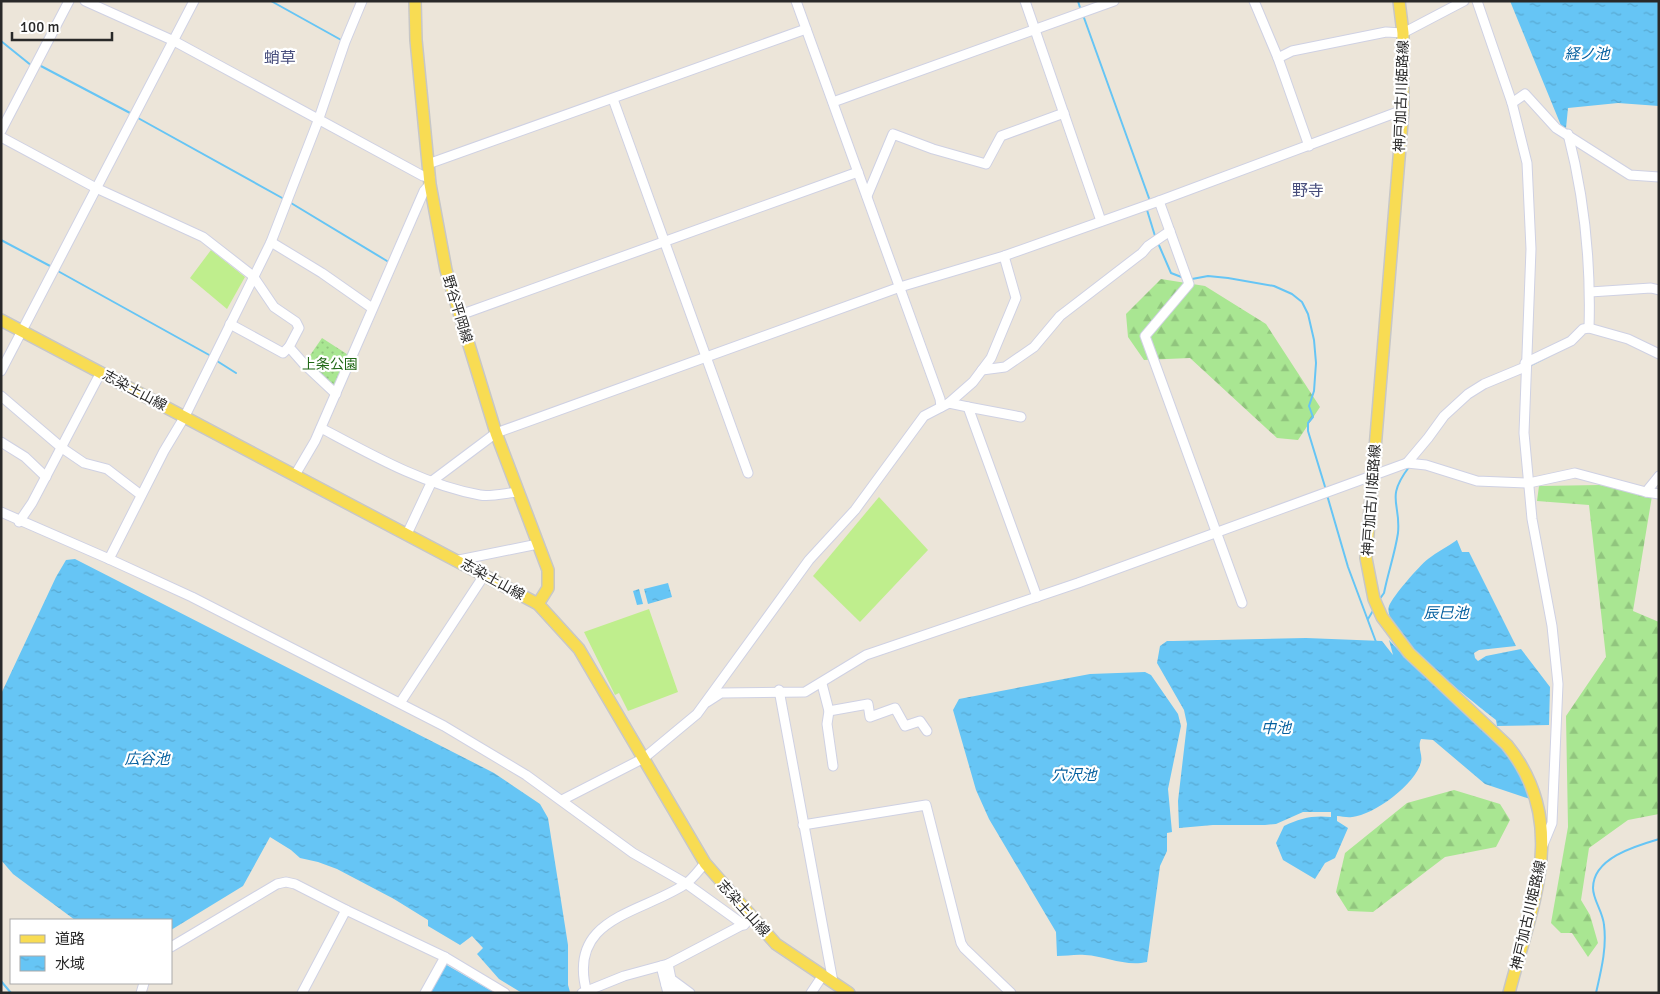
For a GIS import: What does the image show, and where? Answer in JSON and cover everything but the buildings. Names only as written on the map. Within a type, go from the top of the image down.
[{"type":"main road","name":"野谷平岡線","points":[[415,1],[416,40],[428,164],[439,241],[496,433],[548,570],[548,588],[538,604]]},
{"type":"main road","name":"神戸加古川姫路線","points":[[1399,1],[1403,33],[1403,110],[1371,477],[1366,558],[1374,599],[1382,617],[1409,653],[1508,745],[1519,760],[1532,788],[1539,811],[1543,845],[1539,876],[1509,993]]},
{"type":"main road","name":"志染土山線","points":[[1,320],[459,560],[538,604],[579,649],[705,863],[748,922],[776,944],[849,993]]},
{"type":"street","points":[[1,131],[69,1]]},
{"type":"street","points":[[84,1],[174,41],[430,181],[372,308],[321,428],[296,475]]},
{"type":"street","points":[[1,371],[194,1]]},
{"type":"street","points":[[109,558],[164,450],[185,416],[271,242],[362,1]]},
{"type":"street","points":[[796,1],[900,287],[940,400],[940,407]]},
{"type":"street","points":[[1025,1],[1100,221]]},
{"type":"street","points":[[833,102],[1114,1]]},
{"type":"street","points":[[1254,1],[1278,58],[1310,146]]},
{"type":"street","points":[[1278,58],[1292,51],[1386,32],[1403,33],[1464,1]]},
{"type":"street","points":[[1477,1],[1512,104],[1527,163],[1531,249],[1525,365],[1524,433],[1532,519],[1552,626],[1558,684],[1552,823],[1543,845]]},
{"type":"street","points":[[428,164],[806,29]]},
{"type":"street","points":[[1512,104],[1525,94],[1556,128],[1630,176],[1659,177]]},
{"type":"street","points":[[613,99],[748,474]]},
{"type":"street","points":[[407,534],[432,481],[496,433],[900,287],[1004,256],[1159,201],[1403,110]]},
{"type":"street","points":[[866,196],[892,134],[933,149],[986,164],[1001,136],[1064,113]]},
{"type":"street","points":[[1568,134],[1578,171],[1590,292],[1588,328]]},
{"type":"street","points":[[1,137],[96,188],[203,237],[253,276],[274,307],[296,322],[299,328],[289,347],[283,352],[230,324]]},
{"type":"street","points":[[460,315],[858,172]]},
{"type":"street","points":[[1159,201],[1189,284],[1145,336],[1242,604]]},
{"type":"street","points":[[982,370],[1005,367],[1034,347],[1060,316],[1170,231]]},
{"type":"street","points":[[271,242],[322,273],[372,308]]},
{"type":"street","points":[[562,800],[644,758],[697,714],[809,560],[859,505],[924,416],[949,403],[973,382],[991,358],[1016,298],[1004,256]]},
{"type":"street","points":[[1590,292],[1651,288],[1659,290]]},
{"type":"street","points":[[1407,463],[1444,416],[1468,394],[1484,384],[1571,341],[1582,329],[1588,328],[1628,339],[1659,354]]},
{"type":"street","points":[[289,347],[336,394]]},
{"type":"street","points":[[19,522],[62,448],[101,372]]},
{"type":"street","points":[[1,396],[62,448],[84,463],[107,469],[141,495]]},
{"type":"street","points":[[949,403],[1021,417]]},
{"type":"street","points":[[968,407],[1037,597]]},
{"type":"street","points":[[321,428],[392,464],[432,481],[481,496],[518,492]]},
{"type":"street","points":[[1,442],[25,457],[46,477]]},
{"type":"street","points":[[707,702],[721,692],[779,690],[805,692],[822,684],[866,655],[1216,534],[1407,463],[1426,465],[1477,481],[1530,483],[1575,473],[1659,494]]},
{"type":"street","points":[[1646,492],[1659,476]]},
{"type":"street","points":[[1,512],[19,522],[109,558],[192,597],[400,703],[480,747],[562,800],[633,853],[748,922]]},
{"type":"street","points":[[459,560],[538,544]]},
{"type":"street","points":[[400,703],[485,574]]},
{"type":"street","points":[[822,684],[829,711],[827,724],[832,766]]},
{"type":"street","points":[[779,690],[833,982]]},
{"type":"street","points":[[829,711],[868,704],[870,717],[895,708],[905,726],[920,721],[927,731]]},
{"type":"street","points":[[803,825],[926,805],[964,948],[1011,993]]},
{"type":"street","points":[[705,863],[687,884],[660,899],[626,911],[607,922],[593,938],[584,956],[585,992],[664,965],[748,922]]},
{"type":"street","points":[[172,945],[277,884],[286,882],[295,884],[445,957],[505,993]]},
{"type":"street","points":[[302,993],[346,910]]},
{"type":"street","points":[[425,993],[445,957]]},
{"type":"street","points":[[664,965],[667,989],[678,993]]},
{"type":"street","points":[[664,965],[670,979],[690,993]]},
{"type":"street","points":[[811,993],[823,975]]},
{"type":"green space","points":[[211,250],[245,277],[227,309],[190,278]]},
{"type":"green space","points":[[1161,279],[1205,286],[1266,324],[1320,407],[1298,440],[1277,438],[1190,358],[1144,360],[1128,337],[1126,314]]},
{"type":"green space","name":"上条公園","points":[[322,338],[353,358],[336,394],[304,364]]},
{"type":"green space","points":[[1600,485],[1652,496],[1633,611],[1659,622],[1659,814],[1628,820],[1589,848],[1581,900],[1590,915],[1598,943],[1588,957],[1572,933],[1561,933],[1551,923],[1568,827],[1566,716],[1606,657],[1589,505],[1537,501],[1539,486]]},
{"type":"green space","points":[[879,497],[928,550],[860,622],[813,576]]},
{"type":"green space","points":[[649,609],[678,692],[628,711],[619,693],[615,695],[584,632]]},
{"type":"green space","points":[[1454,790],[1500,804],[1510,820],[1496,847],[1445,857],[1373,912],[1348,911],[1336,892],[1345,853],[1407,803]]},
{"type":"water","name":"経ノ池","points":[[1510,1],[1659,1],[1659,106],[1618,103],[1568,108],[1566,128],[1562,128]]},
{"type":"water","name":"辰巳池","points":[[1457,540],[1462,552],[1469,552],[1516,646],[1479,650],[1474,653],[1475,658],[1478,661],[1486,656],[1521,649],[1550,687],[1549,725],[1497,726],[1496,720],[1414,649],[1399,632],[1390,617],[1389,606],[1407,581],[1428,559]]},
{"type":"water","name":"広谷池","points":[[75,559],[494,773],[540,804],[548,818],[568,945],[568,985],[570,992],[522,993],[499,979],[477,954],[483,948],[472,936],[460,945],[428,926],[428,920],[394,899],[337,869],[300,858],[270,837],[243,886],[172,929],[172,919],[74,919],[13,874],[1,860],[1,694],[56,577],[66,560]]},
{"type":"water","points":[[668,583],[672,597],[648,604],[644,589]]},
{"type":"water","points":[[639,589],[643,604],[637,605],[633,591]]},
{"type":"water","name":"中池","points":[[1306,638],[1382,641],[1393,655],[1389,640],[1492,737],[1508,756],[1530,799],[1485,784],[1433,740],[1421,739],[1421,762],[1418,771],[1403,789],[1371,811],[1350,817],[1337,816],[1337,821],[1348,828],[1335,858],[1325,863],[1315,879],[1283,860],[1276,843],[1284,826],[1307,818],[1318,816],[1331,817],[1331,812],[1303,812],[1276,824],[1213,825],[1179,828],[1178,801],[1187,724],[1184,710],[1157,663],[1160,646],[1167,641]]},
{"type":"water","name":"穴沢池","points":[[1145,672],[1151,675],[1178,714],[1181,726],[1168,789],[1172,832],[1167,833],[1167,851],[1160,866],[1147,962],[1131,963],[1082,955],[1057,956],[1056,932],[989,819],[976,790],[953,710],[959,699],[1090,674]]},
{"type":"water","points":[[445,964],[495,993],[430,993]]},
{"type":"waterway","points":[[271,1],[343,41]]},
{"type":"waterway","points":[[1078,1],[1081,11]]},
{"type":"waterway","points":[[1083,15],[1150,201]]},
{"type":"waterway","points":[[1,41],[32,66]]},
{"type":"waterway","points":[[39,65],[132,114]]},
{"type":"waterway","points":[[138,118],[284,199]]},
{"type":"waterway","points":[[291,203],[387,261]]},
{"type":"waterway","points":[[1147,210],[1155,236]]},
{"type":"waterway","points":[[1,240],[52,267]]},
{"type":"waterway","points":[[1158,243],[1171,273],[1184,278]]},
{"type":"waterway","points":[[56,270],[211,356]]},
{"type":"waterway","points":[[1192,279],[1208,276],[1274,286],[1292,294],[1302,302],[1308,314],[1314,340],[1316,363],[1314,391],[1309,406],[1313,417],[1308,423],[1308,431],[1326,490]]},
{"type":"waterway","points":[[1529,366],[1549,356]]},
{"type":"waterway","points":[[217,361],[236,373]]},
{"type":"waterway","points":[[1379,600],[1384,593],[1398,533],[1396,494],[1398,486],[1409,467]]},
{"type":"waterway","points":[[1327,495],[1348,567],[1376,642]]},
{"type":"waterway","points":[[1368,619],[1374,609]]},
{"type":"waterway","points":[[1596,993],[1603,959],[1605,934],[1603,920],[1593,893],[1595,878],[1600,869],[1617,855],[1639,845],[1659,839]]},
{"type":"waterway","points":[[1,981],[11,993]]},
{"type":"district","name":"蛸草","points":[[280,57]]},
{"type":"district","name":"野寺","points":[[1308,190]]}]
